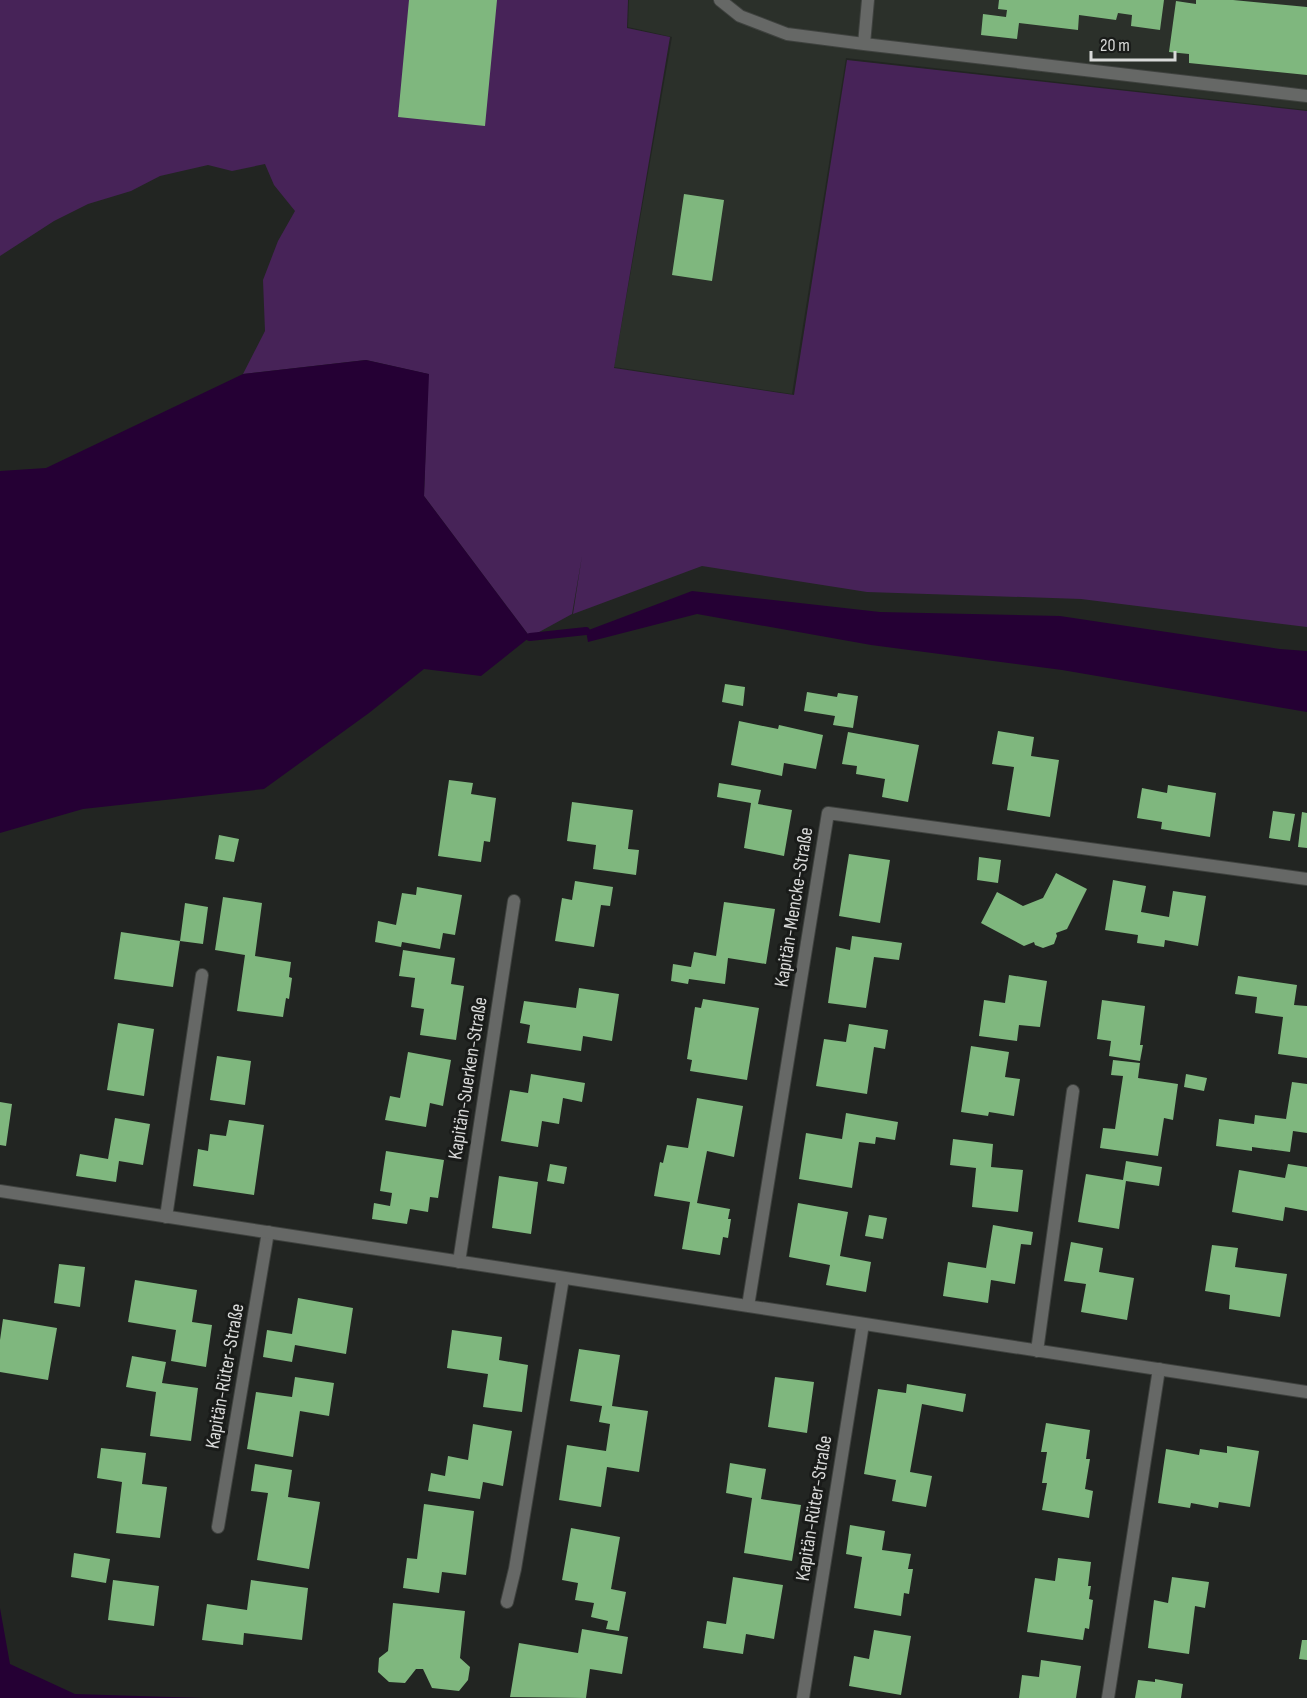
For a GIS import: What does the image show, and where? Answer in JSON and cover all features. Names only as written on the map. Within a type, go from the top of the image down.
[{"type":"street","points":[[720,0],[740,16],[787,34],[1307,96]]},
{"type":"street","points":[[864,44],[868,0]]},
{"type":"street","name":"Kapitän-Mencke-Straße","points":[[748,1306],[828,813],[1307,879]]},
{"type":"street","name":"Kapitän-Suerken-Straße","points":[[459,1262],[514,901]]},
{"type":"street","points":[[166,1216],[202,975]]},
{"type":"street","points":[[1037,1351],[1073,1091]]},
{"type":"street","points":[[0,1191],[1307,1392]]},
{"type":"street","name":"Kapitän-Rüter-Straße","points":[[218,1527],[268,1232]]},
{"type":"street","points":[[507,1602],[515,1569],[563,1278]]},
{"type":"street","name":"Kapitän-Rüter-Straße","points":[[802,1698],[862,1324]]},
{"type":"street","points":[[1108,1698],[1159,1369]]},
{"type":"shaded area","points":[[0,0],[628,0],[627,28],[670,37],[614,368],[794,395],[847,60],[1307,111],[1307,627],[1081,599],[867,592],[702,566],[573,614],[582,556],[572,614],[530,637],[424,496],[428,374],[366,360],[243,374],[265,331],[263,280],[278,241],[295,211],[274,185],[265,164],[232,171],[208,165],[160,176],[131,191],[88,204],[54,221],[0,256]]},
{"type":"shaded area","points":[[629,0],[1307,0],[1307,110],[846,58],[792,394],[614,367],[672,37],[628,27]]},
{"type":"shaded area","points":[[366,360],[429,374],[424,496],[530,637],[481,676],[424,669],[369,713],[264,789],[83,809],[0,833],[0,471],[46,468],[243,374]]},
{"type":"shaded area","points":[[692,591],[880,612],[1060,616],[1280,649],[1307,651],[1307,712],[1062,670],[871,645],[697,614],[588,642],[586,631]]},
{"type":"shaded area","points":[[0,1608],[10,1664],[75,1694],[204,1698],[0,1698]]},
{"type":"building","points":[[409,0],[497,0],[485,126],[398,117]]},
{"type":"building","points":[[999,0],[1164,0],[1160,30],[1131,26],[1132,15],[1118,13],[1116,20],[1079,15],[1078,30],[1019,23],[1017,39],[981,35],[983,14],[1006,17],[1007,10],[998,9]]},
{"type":"building","points":[[1196,0],[1233,0],[1307,7],[1307,75],[1189,63],[1189,54],[1169,52],[1176,1],[1196,4]]},
{"type":"building","points":[[684,194],[724,200],[712,281],[672,275]]},
{"type":"building","points":[[725,684],[745,687],[743,706],[722,702]]},
{"type":"building","points":[[807,692],[837,697],[838,693],[858,696],[853,728],[833,725],[835,716],[804,711]]},
{"type":"building","points":[[739,721],[778,729],[779,725],[823,735],[816,769],[784,763],[782,776],[731,765]]},
{"type":"building","points":[[998,731],[1034,737],[1031,756],[1059,760],[1050,817],[1007,810],[1014,767],[992,764]]},
{"type":"building","points":[[848,732],[919,745],[908,802],[882,797],[885,779],[856,774],[857,766],[842,764]]},
{"type":"building","points":[[449,780],[473,783],[471,794],[496,798],[490,842],[484,841],[481,862],[438,856]]},
{"type":"building","points":[[719,783],[761,790],[758,804],[792,810],[784,856],[744,848],[751,803],[717,797]]},
{"type":"building","points":[[1168,785],[1216,793],[1210,837],[1161,829],[1162,822],[1137,818],[1142,788],[1167,793]]},
{"type":"building","points":[[572,802],[633,810],[628,849],[639,850],[636,875],[593,869],[596,845],[567,841]]},
{"type":"building","points":[[1273,811],[1295,814],[1290,841],[1269,838]]},
{"type":"building","points":[[1302,812],[1307,813],[1307,848],[1298,847]]},
{"type":"building","points":[[219,835],[239,839],[234,862],[215,859]]},
{"type":"building","points":[[849,854],[890,860],[880,923],[839,916]]},
{"type":"building","points":[[979,857],[1001,860],[998,883],[977,880]]},
{"type":"building","points":[[1056,873],[1087,889],[1067,929],[1056,933],[1054,944],[1043,948],[1035,945],[1034,942],[1024,946],[981,923],[997,892],[1023,906],[1043,898]]},
{"type":"building","points":[[1113,880],[1146,886],[1141,912],[1169,917],[1173,891],[1206,896],[1198,946],[1165,940],[1164,947],[1137,943],[1138,935],[1105,930]]},
{"type":"building","points":[[575,881],[613,887],[610,906],[601,905],[594,947],[555,941],[562,898],[572,900]]},
{"type":"building","points":[[417,887],[462,895],[455,935],[443,933],[440,949],[402,942],[401,947],[375,942],[378,921],[396,925],[402,893],[416,895]]},
{"type":"building","points":[[223,897],[262,903],[255,956],[291,962],[289,977],[292,978],[289,999],[286,998],[283,1017],[237,1011],[245,955],[215,950]]},
{"type":"building","points":[[724,902],[775,909],[766,964],[728,958],[725,984],[689,979],[688,984],[671,981],[673,964],[691,967],[694,952],[716,956]]},
{"type":"building","points":[[185,903],[208,907],[203,944],[180,941]]},
{"type":"building","points":[[121,932],[180,941],[173,987],[114,979]]},
{"type":"building","points":[[852,936],[902,943],[899,960],[874,957],[866,1008],[828,1003],[836,947],[850,950]]},
{"type":"building","points":[[403,950],[455,958],[451,984],[464,986],[456,1040],[420,1035],[424,1009],[411,1007],[415,978],[399,976]]},
{"type":"building","points":[[1009,975],[1047,981],[1040,1027],[1019,1025],[1017,1041],[979,1036],[984,1000],[1005,1003]]},
{"type":"building","points":[[1238,976],[1297,985],[1294,1005],[1307,1006],[1307,1058],[1278,1054],[1283,1017],[1255,1013],[1257,997],[1235,994]]},
{"type":"building","points":[[579,988],[619,994],[612,1041],[583,1036],[581,1051],[527,1043],[530,1025],[520,1023],[524,1001],[576,1008]]},
{"type":"building","points":[[703,999],[759,1008],[747,1080],[690,1071],[692,1060],[687,1059],[695,1007],[701,1008]]},
{"type":"building","points":[[1102,1000],[1145,1006],[1140,1061],[1109,1056],[1111,1041],[1097,1039]]},
{"type":"building","points":[[118,1023],[154,1029],[144,1096],[107,1090]]},
{"type":"building","points":[[849,1024],[888,1030],[885,1049],[874,1047],[867,1094],[816,1086],[824,1039],[846,1042]]},
{"type":"building","points":[[971,1046],[1009,1052],[1005,1077],[1020,1079],[1014,1116],[989,1112],[988,1116],[961,1112]]},
{"type":"building","points":[[408,1052],[451,1060],[443,1106],[430,1103],[426,1127],[385,1120],[390,1096],[400,1098]]},
{"type":"building","points":[[217,1056],[251,1061],[245,1105],[210,1100]]},
{"type":"building","points":[[1113,1060],[1140,1063],[1138,1078],[1178,1084],[1173,1120],[1164,1118],[1158,1156],[1100,1148],[1103,1128],[1115,1129],[1123,1076],[1111,1075]]},
{"type":"building","points":[[531,1074],[585,1083],[582,1102],[563,1098],[559,1124],[542,1121],[538,1147],[501,1141],[510,1090],[528,1093]]},
{"type":"building","points":[[1186,1074],[1207,1078],[1204,1091],[1184,1087]]},
{"type":"building","points":[[1292,1082],[1307,1084],[1307,1133],[1293,1131],[1290,1152],[1252,1147],[1252,1151],[1216,1146],[1219,1119],[1254,1124],[1255,1115],[1286,1119]]},
{"type":"building","points":[[697,1098],[743,1106],[734,1157],[707,1151],[697,1203],[730,1209],[728,1238],[723,1237],[720,1255],[682,1249],[690,1202],[654,1196],[660,1162],[663,1163],[667,1145],[688,1148]]},
{"type":"building","points":[[0,1102],[12,1104],[6,1146],[0,1145]]},
{"type":"building","points":[[846,1113],[898,1122],[895,1140],[876,1137],[875,1144],[859,1142],[852,1188],[799,1179],[806,1133],[842,1139]]},
{"type":"building","points":[[115,1118],[150,1124],[143,1165],[119,1161],[116,1182],[76,1176],[80,1154],[108,1159]]},
{"type":"building","points":[[229,1120],[264,1125],[254,1195],[193,1186],[198,1149],[208,1151],[210,1134],[226,1136]]},
{"type":"building","points":[[953,1139],[993,1144],[991,1167],[1023,1170],[1018,1212],[972,1207],[976,1168],[950,1165]]},
{"type":"building","points":[[386,1151],[444,1160],[438,1198],[430,1197],[428,1212],[410,1209],[407,1224],[372,1219],[374,1203],[390,1206],[392,1193],[380,1191]]},
{"type":"building","points":[[1126,1161],[1162,1167],[1159,1186],[1126,1181],[1119,1229],[1078,1222],[1086,1174],[1123,1180]]},
{"type":"building","points":[[550,1164],[567,1167],[564,1184],[547,1181]]},
{"type":"building","points":[[1288,1164],[1307,1167],[1307,1211],[1285,1207],[1283,1221],[1232,1212],[1239,1170],[1285,1178]]},
{"type":"building","points":[[499,1176],[538,1182],[531,1234],[492,1228]]},
{"type":"building","points":[[798,1203],[848,1212],[840,1256],[871,1262],[866,1292],[826,1285],[830,1265],[789,1257]]},
{"type":"building","points":[[869,1215],[887,1218],[883,1239],[865,1236]]},
{"type":"building","points":[[993,1225],[1033,1232],[1031,1245],[1021,1244],[1015,1284],[991,1280],[988,1303],[943,1296],[948,1262],[986,1268]]},
{"type":"building","points":[[1071,1242],[1103,1248],[1099,1272],[1134,1278],[1127,1320],[1081,1312],[1086,1284],[1064,1281]]},
{"type":"building","points":[[1212,1245],[1238,1248],[1235,1267],[1287,1274],[1280,1317],[1229,1309],[1230,1295],[1205,1291]]},
{"type":"building","points":[[59,1264],[85,1267],[80,1307],[54,1303]]},
{"type":"building","points":[[135,1280],[197,1290],[192,1322],[212,1325],[206,1367],[171,1361],[176,1330],[128,1322]]},
{"type":"building","points":[[298,1298],[353,1308],[346,1354],[295,1345],[292,1362],[263,1357],[267,1330],[292,1334]]},
{"type":"building","points":[[3,1319],[57,1328],[48,1380],[0,1372],[0,1340]]},
{"type":"building","points":[[452,1330],[502,1337],[499,1360],[528,1365],[522,1412],[483,1407],[488,1374],[447,1368]]},
{"type":"building","points":[[579,1349],[620,1355],[612,1406],[648,1411],[639,1472],[607,1467],[601,1507],[559,1500],[567,1445],[606,1451],[610,1424],[599,1422],[602,1406],[570,1401]]},
{"type":"building","points":[[132,1356],[166,1362],[162,1383],[198,1388],[191,1441],[150,1436],[156,1392],[126,1387]]},
{"type":"building","points":[[295,1377],[334,1383],[329,1416],[300,1411],[293,1457],[247,1449],[256,1392],[292,1397]]},
{"type":"building","points":[[775,1377],[814,1382],[807,1433],[768,1427]]},
{"type":"building","points":[[907,1384],[966,1394],[963,1412],[922,1404],[910,1472],[932,1476],[926,1507],[892,1501],[896,1480],[864,1474],[878,1389],[906,1393]]},
{"type":"building","points":[[1046,1423],[1090,1430],[1086,1459],[1090,1459],[1085,1489],[1093,1491],[1089,1518],[1042,1510],[1047,1483],[1042,1483],[1047,1452],[1041,1452]]},
{"type":"building","points":[[473,1424],[512,1431],[503,1486],[483,1482],[480,1499],[428,1491],[431,1473],[445,1476],[448,1456],[468,1460]]},
{"type":"building","points":[[1227,1446],[1259,1451],[1250,1507],[1219,1502],[1218,1508],[1191,1503],[1190,1508],[1158,1503],[1166,1449],[1199,1455],[1200,1449],[1227,1453]]},
{"type":"building","points":[[101,1448],[146,1453],[142,1484],[167,1487],[160,1538],[116,1533],[122,1482],[97,1478]]},
{"type":"building","points":[[730,1463],[766,1469],[761,1499],[801,1505],[792,1561],[744,1553],[752,1498],[726,1493]]},
{"type":"building","points":[[255,1464],[292,1470],[288,1497],[320,1502],[309,1569],[257,1560],[268,1493],[251,1491]]},
{"type":"building","points":[[424,1504],[474,1511],[466,1575],[442,1572],[439,1593],[403,1588],[407,1558],[417,1559]]},
{"type":"building","points":[[850,1525],[885,1531],[882,1550],[911,1554],[908,1569],[913,1569],[909,1594],[904,1593],[901,1616],[854,1608],[862,1557],[846,1554]]},
{"type":"building","points":[[571,1528],[620,1537],[611,1589],[626,1592],[619,1631],[606,1629],[608,1621],[591,1617],[594,1603],[575,1600],[578,1583],[562,1580]]},
{"type":"building","points":[[74,1553],[110,1559],[106,1583],[71,1577]]},
{"type":"building","points":[[1058,1558],[1091,1562],[1088,1586],[1091,1586],[1089,1599],[1093,1600],[1089,1629],[1085,1628],[1083,1640],[1027,1632],[1035,1578],[1055,1581]]},
{"type":"building","points":[[733,1577],[783,1585],[774,1639],[746,1634],[743,1654],[703,1648],[707,1621],[726,1624]]},
{"type":"building","points":[[1172,1577],[1209,1582],[1205,1608],[1195,1606],[1189,1654],[1148,1648],[1154,1600],[1168,1603]]},
{"type":"building","points":[[113,1580],[159,1586],[154,1626],[108,1620]]},
{"type":"building","points":[[251,1580],[308,1588],[302,1640],[244,1633],[243,1645],[202,1640],[207,1604],[247,1610]]},
{"type":"building","points":[[393,1603],[465,1611],[460,1658],[470,1667],[468,1680],[459,1691],[432,1688],[423,1669],[416,1669],[405,1683],[389,1682],[378,1672],[379,1658],[388,1651]]},
{"type":"building","points":[[582,1629],[628,1637],[622,1674],[590,1669],[586,1698],[510,1697],[519,1643],[578,1653]]},
{"type":"building","points":[[874,1630],[911,1636],[901,1695],[849,1686],[854,1656],[869,1659]]},
{"type":"building","points":[[1302,1640],[1307,1640],[1307,1660],[1299,1659]]},
{"type":"building","points":[[1041,1660],[1081,1666],[1076,1698],[1019,1698],[1022,1675],[1039,1677]]},
{"type":"building","points":[[1155,1679],[1183,1684],[1181,1698],[1135,1698],[1138,1680],[1155,1682]]},
{"type":"waterway","points":[[530,637],[586,631]]}]
